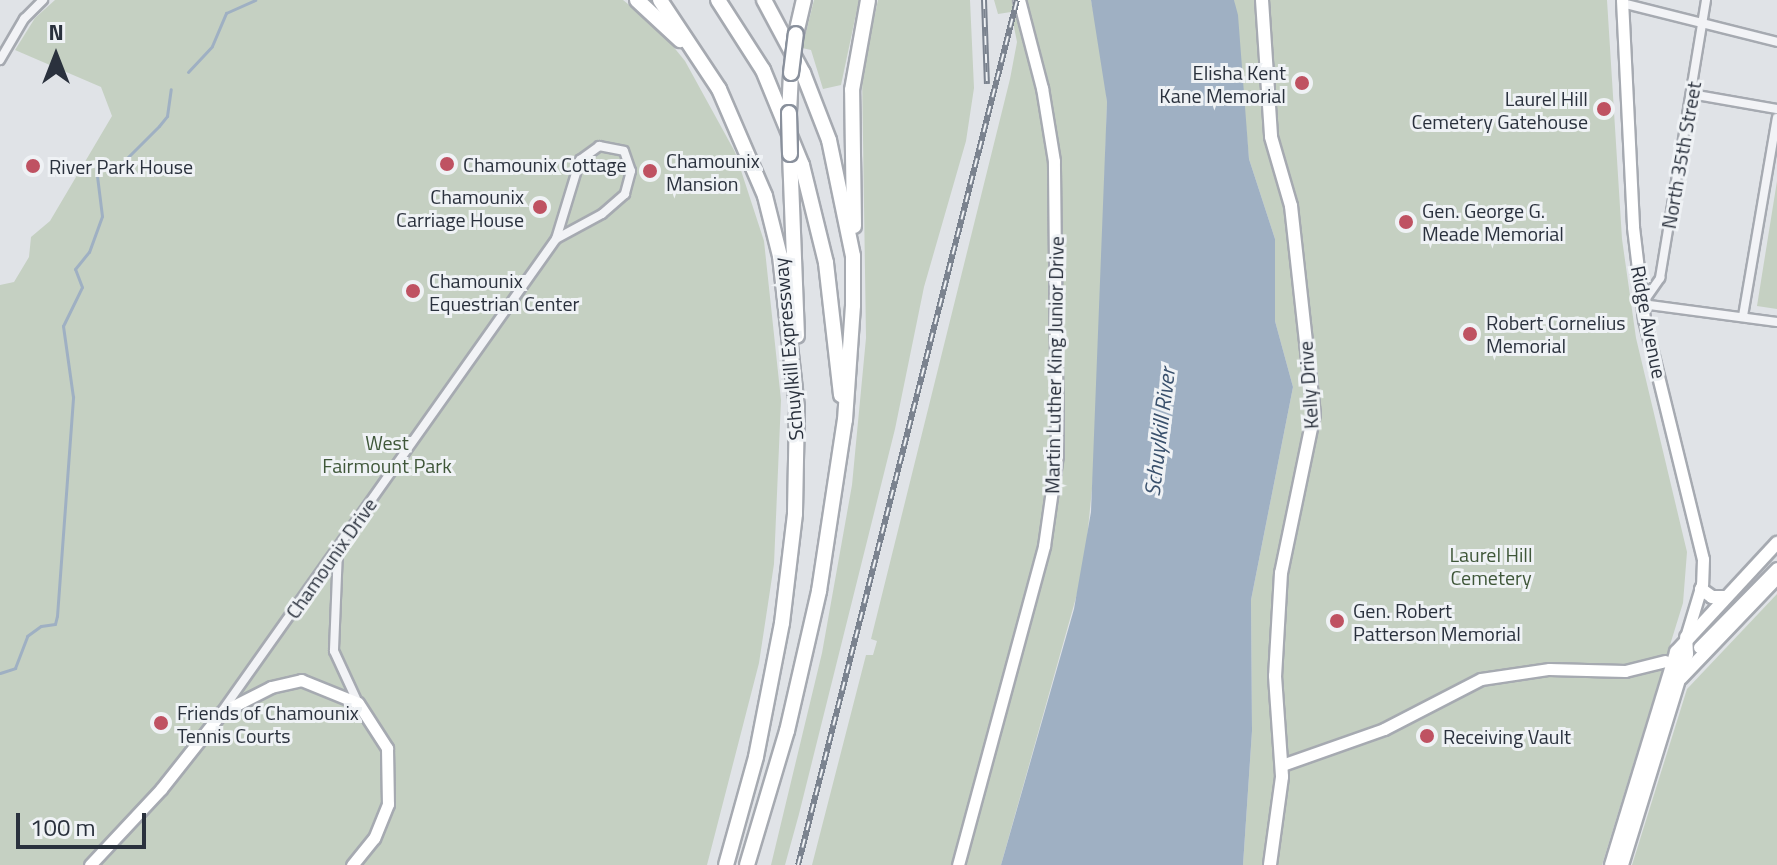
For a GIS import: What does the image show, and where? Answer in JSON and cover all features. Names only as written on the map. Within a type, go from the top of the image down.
[{"type":"highway","points":[[637,0],[671,29],[719,89]]},
{"type":"highway","name":"Schuylkill Expressway","points":[[660,0],[719,89],[743,137],[774,226],[797,408],[795,514],[782,623],[756,757],[726,865]]},
{"type":"highway","points":[[718,0],[763,70],[806,177],[826,263],[845,420]]},
{"type":"highway","points":[[764,0],[822,117],[853,256]]},
{"type":"highway","points":[[797,408],[789,113],[796,34],[804,0]]},
{"type":"highway","points":[[747,865],[809,638],[845,420],[853,256],[852,90],[868,0]]},
{"type":"main road","name":"Martin Luther King Junior Drive","points":[[958,865],[1044,546],[1057,455],[1054,161],[1042,88],[1019,0]]},
{"type":"main road","name":"Kelly Drive","points":[[1262,0],[1271,137],[1291,206],[1314,414],[1279,589],[1275,676],[1282,765],[1270,865]]},
{"type":"main road","name":"Ridge Avenue","points":[[1622,1],[1633,227],[1642,304],[1702,552],[1701,589],[1686,637],[1678,680],[1622,865]]},
{"type":"main road","points":[[1686,637],[1777,543]]},
{"type":"main road","points":[[1777,560],[1701,642],[1777,568]]},
{"type":"main road","points":[[1678,680],[1777,578]]},
{"type":"main road","points":[[1701,589],[1712,597],[1725,597]]},
{"type":"main road","name":"Ridge Avenue","points":[[1611,865],[1676,652],[1686,637]]},
{"type":"main road","points":[[1282,765],[1384,729],[1472,683],[1526,672],[1612,678],[1664,664]]},
{"type":"main road","points":[[222,712],[293,680],[315,682],[358,703],[383,737],[391,782],[379,828],[352,865]]},
{"type":"main road","name":"Chamounix Drive","points":[[90,865],[161,789],[222,712]]},
{"type":"street","points":[[0,60],[43,0]]},
{"type":"street","name":"North 35th Street","points":[[1642,304],[1660,278],[1706,0]]},
{"type":"street","points":[[1622,1],[1777,42]]},
{"type":"street","points":[[1691,94],[1777,109]]},
{"type":"street","points":[[1743,316],[1777,118]]},
{"type":"street","name":"Chamounix Drive","points":[[222,712],[556,239],[580,160],[599,146],[624,151],[631,171],[625,194],[602,214],[556,239]]},
{"type":"street","points":[[1642,304],[1777,322]]},
{"type":"street","points":[[339,547],[334,651],[358,703]]},
{"type":"green space","name":"West Fairmount Park","points":[[55,0],[623,0],[659,29],[685,61],[735,152],[764,241],[781,400],[774,564],[759,663],[707,865],[0,865],[0,285],[14,282],[29,257],[31,237],[50,221],[112,116],[101,87],[15,50],[35,18]]},
{"type":"green space","points":[[814,0],[859,0],[841,85],[823,89],[811,50],[802,48]]},
{"type":"green space","points":[[878,0],[970,0],[974,88],[966,141],[924,287],[895,429],[799,814],[785,865],[771,865],[822,653],[852,485],[866,338],[862,72]]},
{"type":"green space","points":[[994,0],[1091,0],[1102,53],[1107,102],[1104,203],[1095,459],[1084,569],[1001,865],[812,865],[866,655],[873,655],[877,641],[871,639],[1010,79],[1017,42],[1011,12],[998,14]]},
{"type":"green space","name":"Laurel Hill Cemetery","points":[[1234,0],[1607,0],[1622,239],[1636,338],[1687,552],[1683,603],[1602,865],[1243,865],[1252,731],[1251,600],[1293,387],[1275,321],[1275,239],[1249,159]]},
{"type":"green space","points":[[1777,181],[1777,309],[1757,306]]},
{"type":"green space","points":[[1777,594],[1777,865],[1632,865],[1687,689]]},
{"type":"water","name":"Schuylkill River","points":[[1091,0],[1234,0],[1238,15],[1249,159],[1275,239],[1275,321],[1293,387],[1251,600],[1252,731],[1243,865],[1001,865],[1074,609],[1091,512],[1107,102]]},
{"type":"waterway","points":[[188,72],[212,46],[226,13],[255,0]]},
{"type":"waterway","points":[[0,673],[15,668],[27,636],[41,626],[55,624],[57,616],[73,397],[63,326],[82,287],[75,269],[89,252],[102,216],[96,168],[122,163],[159,126],[167,116],[171,89]]},
{"type":"tunnel","points":[[1662,668],[1699,647]]},
{"type":"railway","points":[[984,0],[987,84]]},
{"type":"railway","points":[[798,865],[1017,0]]},
{"type":"place","name":"Elisha Kent Kane Memorial","points":[[1302,83]]},
{"type":"place","name":"Laurel Hill Cemetery Gatehouse","points":[[1604,109]]},
{"type":"place","name":"Chamounix Cottage","points":[[447,164]]},
{"type":"place","name":"River Park House","points":[[33,166]]},
{"type":"place","name":"Chamounix Mansion","points":[[650,171]]},
{"type":"place","name":"Chamounix Carriage House","points":[[540,207]]},
{"type":"place","name":"Gen. George G. Meade Memorial","points":[[1406,222]]},
{"type":"place","name":"Chamounix Equestrian Center","points":[[413,291]]},
{"type":"place","name":"Robert Cornelius Memorial","points":[[1470,334]]},
{"type":"place","name":"Gen. Robert Patterson Memorial","points":[[1337,621]]},
{"type":"place","name":"Friends of Chamounix Tennis Courts","points":[[161,723]]},
{"type":"place","name":"Receiving Vault","points":[[1427,736]]}]
